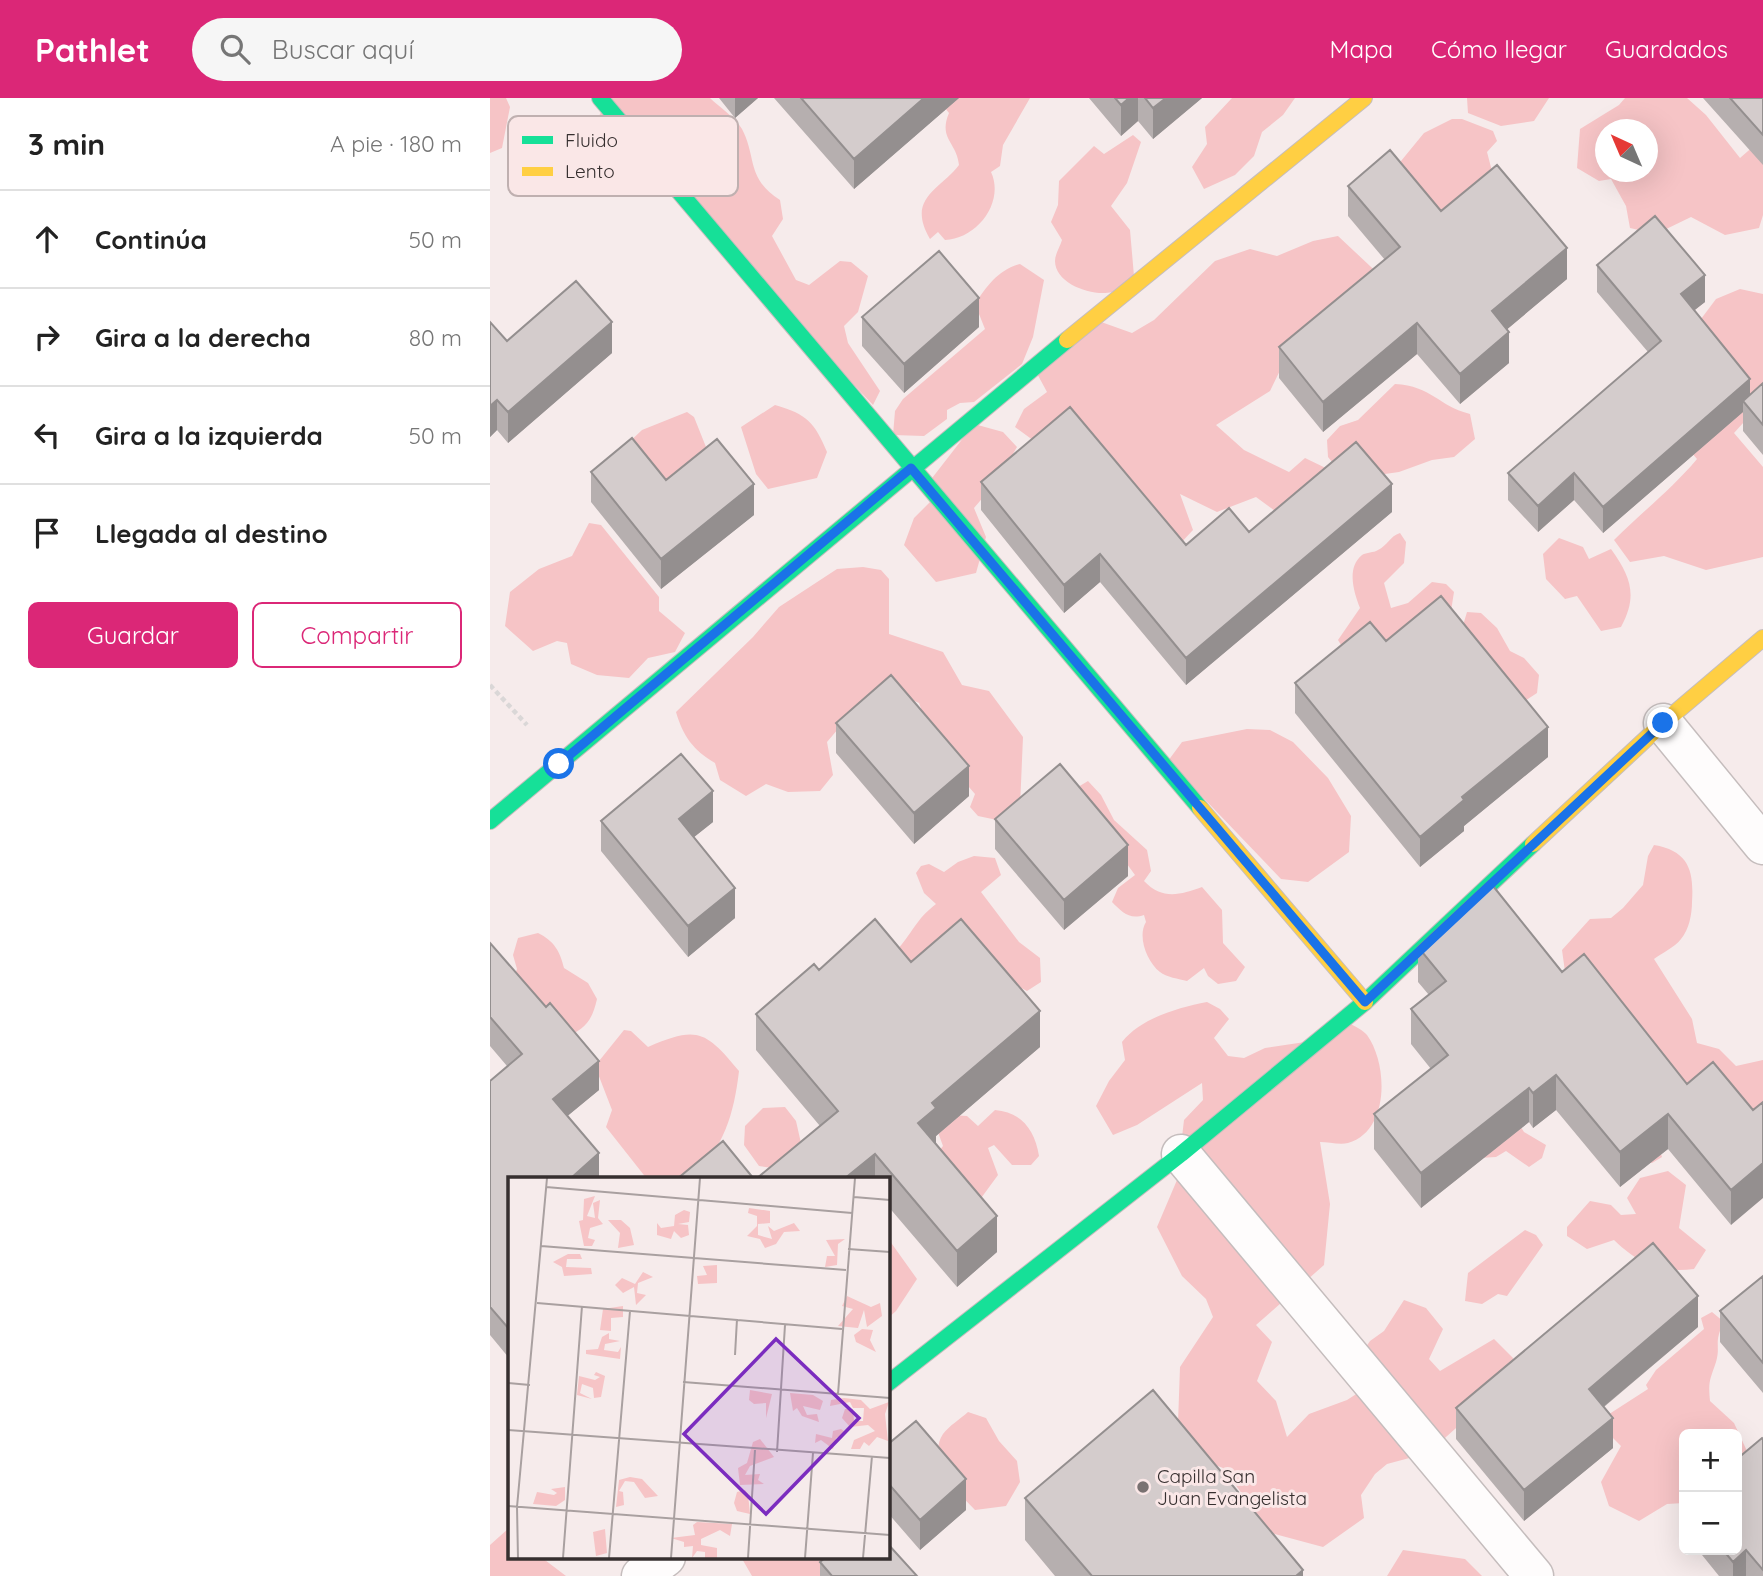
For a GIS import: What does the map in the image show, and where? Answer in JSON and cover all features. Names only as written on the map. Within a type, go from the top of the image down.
[{"type":"street","points":[[600,98],[615,116]]},
{"type":"street","points":[[490,821],[911,468],[1364,98]]},
{"type":"street","points":[[682,196],[1365,1002]]},
{"type":"street","points":[[889,1382],[1181,1154],[1365,1002],[1663,723],[1763,638]]},
{"type":"street","points":[[1663,723],[1763,845]]},
{"type":"street","points":[[1181,1154],[1534,1576]]},
{"type":"street","points":[[641,1576],[665,1558]]},
{"type":"shaded area","points":[[490,98],[506,98],[510,107],[502,148],[490,153]]},
{"type":"shaded area","points":[[609,98],[710,98],[731,116],[599,116]]},
{"type":"shaded area","points":[[937,98],[1030,98],[1003,145],[1000,166],[991,172],[994,195],[985,217],[968,233],[945,240],[938,232],[930,239],[922,214],[928,196],[959,165],[947,135],[946,122],[949,113]]},
{"type":"shaded area","points":[[1232,98],[1295,98],[1283,115],[1262,132],[1254,156],[1235,175],[1204,189],[1192,167],[1207,144],[1205,127]]},
{"type":"shaded area","points":[[1467,98],[1549,98],[1534,121],[1501,126],[1468,113]]},
{"type":"shaded area","points":[[1625,98],[1687,98],[1706,115],[1740,158],[1763,138],[1763,215],[1759,228],[1725,235],[1691,217],[1656,234],[1630,228],[1626,206],[1613,182],[1658,182],[1658,119],[1596,119],[1619,105]]},
{"type":"shaded area","points":[[1452,119],[1462,119],[1493,131],[1497,141],[1487,152],[1493,175],[1434,219],[1402,184],[1401,161],[1424,133]]},
{"type":"shaded area","points":[[1595,120],[1595,179],[1577,168],[1580,129]]},
{"type":"shaded area","points":[[738,124],[747,139],[757,176],[769,192],[780,200],[783,219],[772,236],[796,280],[809,285],[840,261],[851,262],[868,276],[858,312],[844,326],[848,343],[880,391],[873,405],[676,196],[738,196]]},
{"type":"shaded area","points":[[1133,135],[1141,142],[1127,183],[1111,206],[1130,230],[1134,276],[1112,292],[1095,292],[1076,287],[1061,276],[1055,261],[1062,240],[1051,222],[1058,205],[1059,181],[1094,146],[1104,154]]},
{"type":"shaded area","points":[[1338,236],[1386,281],[1287,356],[1270,391],[1216,425],[1244,450],[1289,472],[1305,458],[1336,473],[1286,519],[1256,497],[1217,512],[1180,494],[1193,530],[1178,546],[1015,427],[1024,409],[1047,392],[1034,368],[1090,318],[1132,333],[1154,320],[1215,261],[1250,249],[1277,256],[1313,241]]},
{"type":"shaded area","points":[[1020,264],[1044,280],[1033,337],[1022,364],[974,402],[960,403],[947,410],[947,419],[924,436],[893,435],[895,411],[903,399],[985,329],[975,304],[999,275]]},
{"type":"shaded area","points":[[1740,289],[1763,294],[1763,401],[1734,433],[1763,467],[1763,557],[1706,570],[1664,556],[1630,562],[1614,540],[1697,459],[1652,406],[1698,323],[1716,299]]},
{"type":"shaded area","points":[[1395,384],[1418,388],[1470,414],[1475,439],[1454,457],[1432,460],[1399,472],[1371,476],[1337,468],[1328,457],[1327,440],[1340,426],[1358,420]]},
{"type":"shaded area","points":[[775,405],[795,412],[809,421],[827,452],[817,478],[768,489],[756,474],[741,427]]},
{"type":"shaded area","points":[[687,412],[694,417],[706,447],[700,464],[670,491],[624,447],[642,430]]},
{"type":"shaded area","points":[[974,424],[1003,432],[1017,447],[997,481],[974,508],[986,537],[976,573],[936,582],[904,545],[914,518],[932,500],[929,482]]},
{"type":"shaded area","points":[[589,523],[601,525],[659,597],[659,611],[685,633],[675,652],[648,658],[629,678],[597,675],[571,664],[567,643],[557,641],[533,651],[505,626],[510,592],[539,569],[572,556]]},
{"type":"shaded area","points":[[1400,533],[1406,542],[1404,563],[1384,583],[1391,608],[1408,603],[1432,582],[1446,584],[1454,592],[1451,611],[1349,658],[1338,640],[1360,608],[1354,588],[1354,567],[1362,555],[1376,551]]},
{"type":"shaded area","points":[[1559,538],[1583,547],[1589,559],[1611,549],[1630,587],[1629,606],[1621,627],[1601,631],[1577,596],[1565,599],[1546,579],[1543,554]]},
{"type":"shaded area","points":[[863,567],[881,570],[889,579],[889,634],[943,652],[962,685],[989,691],[1023,737],[1020,807],[997,820],[978,816],[970,807],[975,794],[942,751],[919,703],[899,694],[844,722],[827,742],[833,775],[820,791],[788,792],[766,784],[746,796],[720,780],[715,763],[701,753],[686,735],[676,712],[753,637],[779,607],[837,569]]},
{"type":"shaded area","points":[[1467,612],[1481,613],[1497,628],[1510,651],[1524,658],[1539,675],[1537,693],[1514,708],[1461,632]]},
{"type":"shaded area","points":[[1247,729],[1270,730],[1293,742],[1328,778],[1351,816],[1349,852],[1308,882],[1281,879],[1168,761],[1182,742]]},
{"type":"shaded area","points":[[1088,781],[1101,795],[1114,820],[1147,850],[1151,871],[1144,881],[1158,891],[1171,894],[1202,887],[1222,910],[1223,943],[1245,967],[1236,981],[1218,984],[1208,976],[1204,968],[1187,981],[1163,974],[1155,968],[1143,941],[1146,922],[1144,915],[1130,916],[1112,902],[1118,888],[1135,875],[1073,790]]},
{"type":"shaded area","points":[[1654,845],[1675,852],[1687,864],[1692,881],[1692,907],[1684,935],[1675,945],[1654,959],[1692,1019],[1697,1043],[1719,1049],[1736,1066],[1763,1060],[1763,1136],[1656,1139],[1662,1157],[1652,1163],[1641,1162],[1567,986],[1562,950],[1590,919],[1611,918],[1623,908],[1643,885],[1648,856]]},
{"type":"shaded area","points":[[974,856],[995,858],[1001,875],[981,892],[1019,942],[1040,958],[1041,982],[1027,991],[1010,982],[902,976],[896,951],[923,916],[936,904],[924,893],[916,873],[921,866],[929,864],[944,872],[958,862]]},
{"type":"shaded area","points":[[538,933],[555,947],[564,968],[588,983],[597,999],[586,1024],[577,1032],[563,1038],[507,995],[517,969],[513,955],[518,938]]},
{"type":"shaded area","points":[[1207,1002],[1220,1009],[1229,1019],[1214,1038],[1228,1056],[1244,1058],[1265,1048],[1305,1042],[1349,1023],[1367,1035],[1379,1062],[1381,1095],[1372,1125],[1362,1136],[1348,1143],[1320,1142],[1330,1204],[1324,1265],[1256,1325],[1272,1342],[1257,1381],[1276,1401],[1287,1437],[1309,1414],[1347,1400],[1375,1382],[1357,1360],[1370,1341],[1384,1331],[1404,1300],[1426,1308],[1443,1329],[1429,1359],[1440,1371],[1494,1339],[1513,1358],[1510,1380],[1428,1453],[1387,1464],[1375,1474],[1361,1495],[1364,1518],[1323,1547],[1271,1533],[1223,1468],[1197,1458],[1178,1423],[1180,1367],[1213,1317],[1206,1299],[1182,1276],[1157,1227],[1177,1180],[1184,1120],[1203,1100],[1202,1083],[1137,1125],[1113,1135],[1096,1106],[1109,1081],[1125,1060],[1122,1042],[1130,1034],[1160,1015]]},
{"type":"shaded area","points":[[624,1030],[631,1031],[648,1047],[678,1036],[699,1036],[717,1047],[739,1071],[734,1102],[725,1130],[712,1155],[693,1177],[645,1177],[606,1127],[612,1110],[595,1066]]},
{"type":"shaded area","points":[[785,1107],[796,1121],[803,1152],[786,1170],[759,1166],[744,1145],[745,1126],[763,1108]]},
{"type":"shaded area","points":[[995,1110],[1013,1115],[1026,1124],[1039,1156],[1031,1165],[1012,1165],[994,1145],[988,1148],[998,1175],[976,1205],[939,1151],[943,1146],[935,1124],[949,1115],[967,1116],[978,1126]]},
{"type":"shaded area","points":[[1513,1115],[1524,1132],[1546,1145],[1542,1158],[1529,1167],[1506,1151],[1496,1157],[1479,1158]]},
{"type":"shaded area","points":[[1668,1171],[1686,1185],[1679,1228],[1706,1250],[1694,1269],[1671,1270],[1651,1265],[1632,1255],[1614,1240],[1587,1249],[1567,1236],[1567,1227],[1590,1201],[1611,1205],[1621,1215],[1636,1214],[1627,1198],[1640,1178]]},
{"type":"shaded area","points":[[1525,1230],[1536,1235],[1543,1245],[1507,1296],[1498,1294],[1482,1304],[1465,1301],[1468,1273]]},
{"type":"shaded area","points":[[889,1240],[917,1279],[889,1317]]},
{"type":"shaded area","points":[[1712,1312],[1724,1322],[1710,1381],[1710,1401],[1734,1423],[1737,1429],[1679,1429],[1679,1503],[1667,1504],[1639,1521],[1609,1506],[1601,1482],[1621,1446],[1610,1435],[1603,1418],[1648,1389],[1646,1385],[1656,1370],[1704,1329],[1701,1318]]},
{"type":"shaded area","points":[[968,1412],[986,1418],[999,1441],[1017,1461],[1020,1482],[1006,1506],[975,1510],[953,1486],[941,1465],[939,1444],[943,1434]]},
{"type":"shaded area","points":[[1742,1440],[1753,1464],[1742,1472]]},
{"type":"shaded area","points":[[508,1529],[508,1558],[542,1558],[566,1576],[490,1576],[490,1545]]},
{"type":"shaded area","points":[[1403,1550],[1465,1559],[1482,1576],[1387,1576]]},
{"type":"shaded area","points":[[742,1558],[852,1558],[828,1576],[752,1576]]},
{"type":"building","points":[[801,98],[924,98],[854,159]]},
{"type":"building","points":[[1115,98],[1129,98],[1121,105]]},
{"type":"building","points":[[1145,98],[1166,98],[1153,108]]},
{"type":"building","points":[[1730,98],[1763,98],[1763,135]]},
{"type":"building","points":[[1390,150],[1441,211],[1497,165],[1567,248],[1492,311],[1509,332],[1460,374],[1417,323],[1323,402],[1279,347],[1400,247],[1348,186]]},
{"type":"building","points":[[1655,216],[1705,275],[1681,294],[1750,379],[1603,507],[1574,473],[1538,506],[1508,473],[1661,341],[1597,265]]},
{"type":"building","points":[[939,251],[979,298],[904,364],[862,317]]},
{"type":"building","points":[[576,281],[612,322],[508,412],[497,400],[490,406],[490,322],[507,341]]},
{"type":"building","points":[[1763,383],[1763,425],[1743,401]]},
{"type":"building","points":[[1070,407],[1186,545],[1229,508],[1249,532],[1356,442],[1392,484],[1186,658],[1100,554],[1064,585],[981,482]]},
{"type":"building","points":[[632,438],[666,480],[717,439],[754,484],[661,559],[591,472]]},
{"type":"building","points":[[1441,596],[1548,727],[1462,797],[1464,800],[1420,837],[1295,683],[1370,622],[1386,641]]},
{"type":"building","points":[[891,675],[969,766],[914,813],[836,723]]},
{"type":"building","points":[[681,754],[713,791],[679,819],[735,888],[688,926],[601,821]]},
{"type":"building","points":[[1060,764],[1128,845],[1064,900],[995,819]]},
{"type":"building","points":[[1489,881],[1562,972],[1584,954],[1687,1084],[1713,1062],[1753,1110],[1763,1102],[1763,1163],[1731,1190],[1668,1114],[1620,1152],[1556,1075],[1533,1093],[1529,1088],[1421,1173],[1374,1114],[1448,1055],[1411,1009],[1446,981],[1418,947]]},
{"type":"building","points":[[875,919],[911,962],[961,919],[1040,1011],[932,1103],[936,1108],[918,1123],[997,1216],[957,1251],[875,1154],[846,1177],[758,1177],[838,1111],[756,1014],[814,964],[819,970]]},
{"type":"building","points":[[490,943],[546,1007],[550,1003],[599,1061],[553,1099],[599,1153],[572,1177],[508,1177],[508,1328],[490,1307],[490,1081],[522,1054],[490,1017]]},
{"type":"building","points":[[723,1141],[752,1177],[679,1177]]},
{"type":"building","points":[[1653,1243],[1698,1296],[1589,1389],[1613,1418],[1524,1490],[1456,1408]]},
{"type":"building","points":[[1763,1276],[1763,1363],[1720,1311]]},
{"type":"building","name":"Capilla San Juan Evangelista","points":[[1153,1390],[1303,1570],[1296,1576],[1092,1576],[1025,1498]]},
{"type":"building","points":[[916,1421],[966,1479],[920,1520],[889,1484],[889,1443]]},
{"type":"building","points":[[1763,1439],[1763,1570],[1746,1550],[1742,1554],[1742,1455]]},
{"type":"building","points":[[889,1545],[917,1576],[832,1576],[820,1562],[825,1558],[889,1558]]},
{"type":"building","points":[[1727,1555],[1741,1555],[1733,1562]]},
{"type":"traffic: fast","points":[[600,98],[615,116]]},
{"type":"traffic: fast","points":[[683,196],[1200,808]]},
{"type":"traffic: fast","points":[[490,821],[1067,340]]},
{"type":"traffic: fast","points":[[889,1382],[1181,1154],[1365,1002],[1533,844]]},
{"type":"traffic: slow","points":[[1067,340],[1364,98]]},
{"type":"traffic: slow","points":[[1533,844],[1663,723],[1763,638]]},
{"type":"traffic: slow","points":[[1200,808],[1365,1002]]},
{"type":"place","name":"Capilla San Juan Evangelista","points":[[1143,1487]]},
{"type":"route","points":[[559,764],[911,468],[1365,1002],[1663,723]]}]
